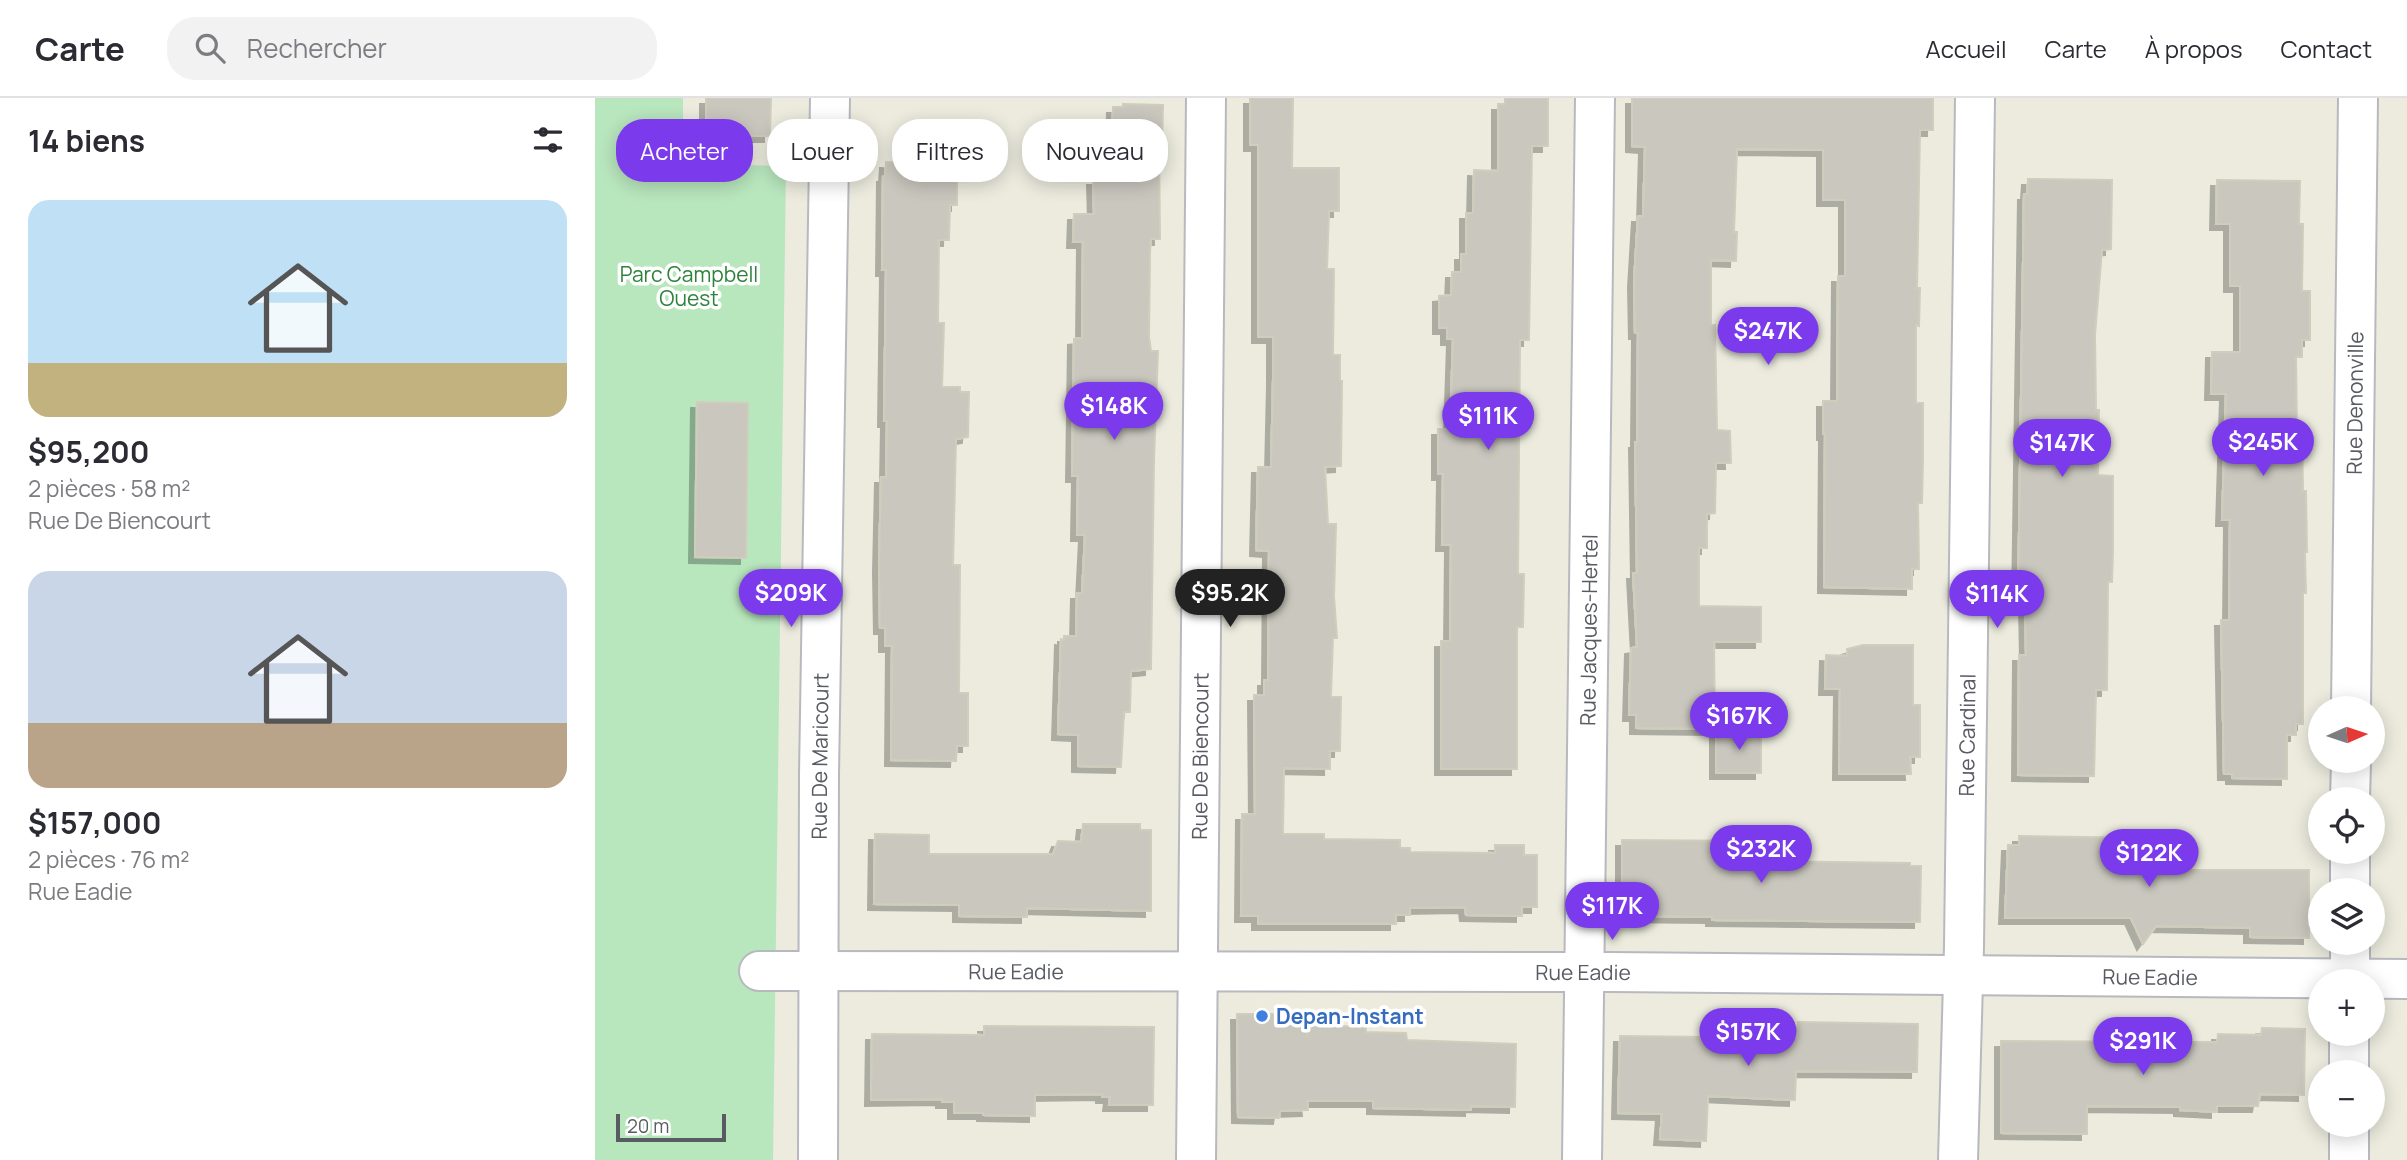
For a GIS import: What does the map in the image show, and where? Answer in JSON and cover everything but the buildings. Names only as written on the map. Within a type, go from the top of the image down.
[{"type":"street","name":"Rue De Maricourt","points":[[818,1160],[817,971],[829,98]]},
{"type":"street","name":"Rue De Biencourt","points":[[1196,1160],[1206,98]]},
{"type":"street","name":"Rue Jacques-Hertel","points":[[1582,1160],[1595,98]]},
{"type":"street","name":"Rue Cardinal","points":[[1958,1160],[1975,98]]},
{"type":"street","name":"Rue Denonville","points":[[2351,696],[2358,98]]},
{"type":"street","name":"Rue Eadie","points":[[759,971],[1583,972],[1963,976],[2350,968],[2407,979]]},
{"type":"street","points":[[2349,1137],[2349,1160]]},
{"type":"green space","name":"Parc Campbell Ouest","points":[[595,98],[683,98],[683,119],[616,119],[616,182],[753,182],[753,165],[767,166],[767,182],[786,182],[773,1160],[595,1160]]},
{"type":"place","name":"Depan-Instant","points":[[1262,1016]]}]
